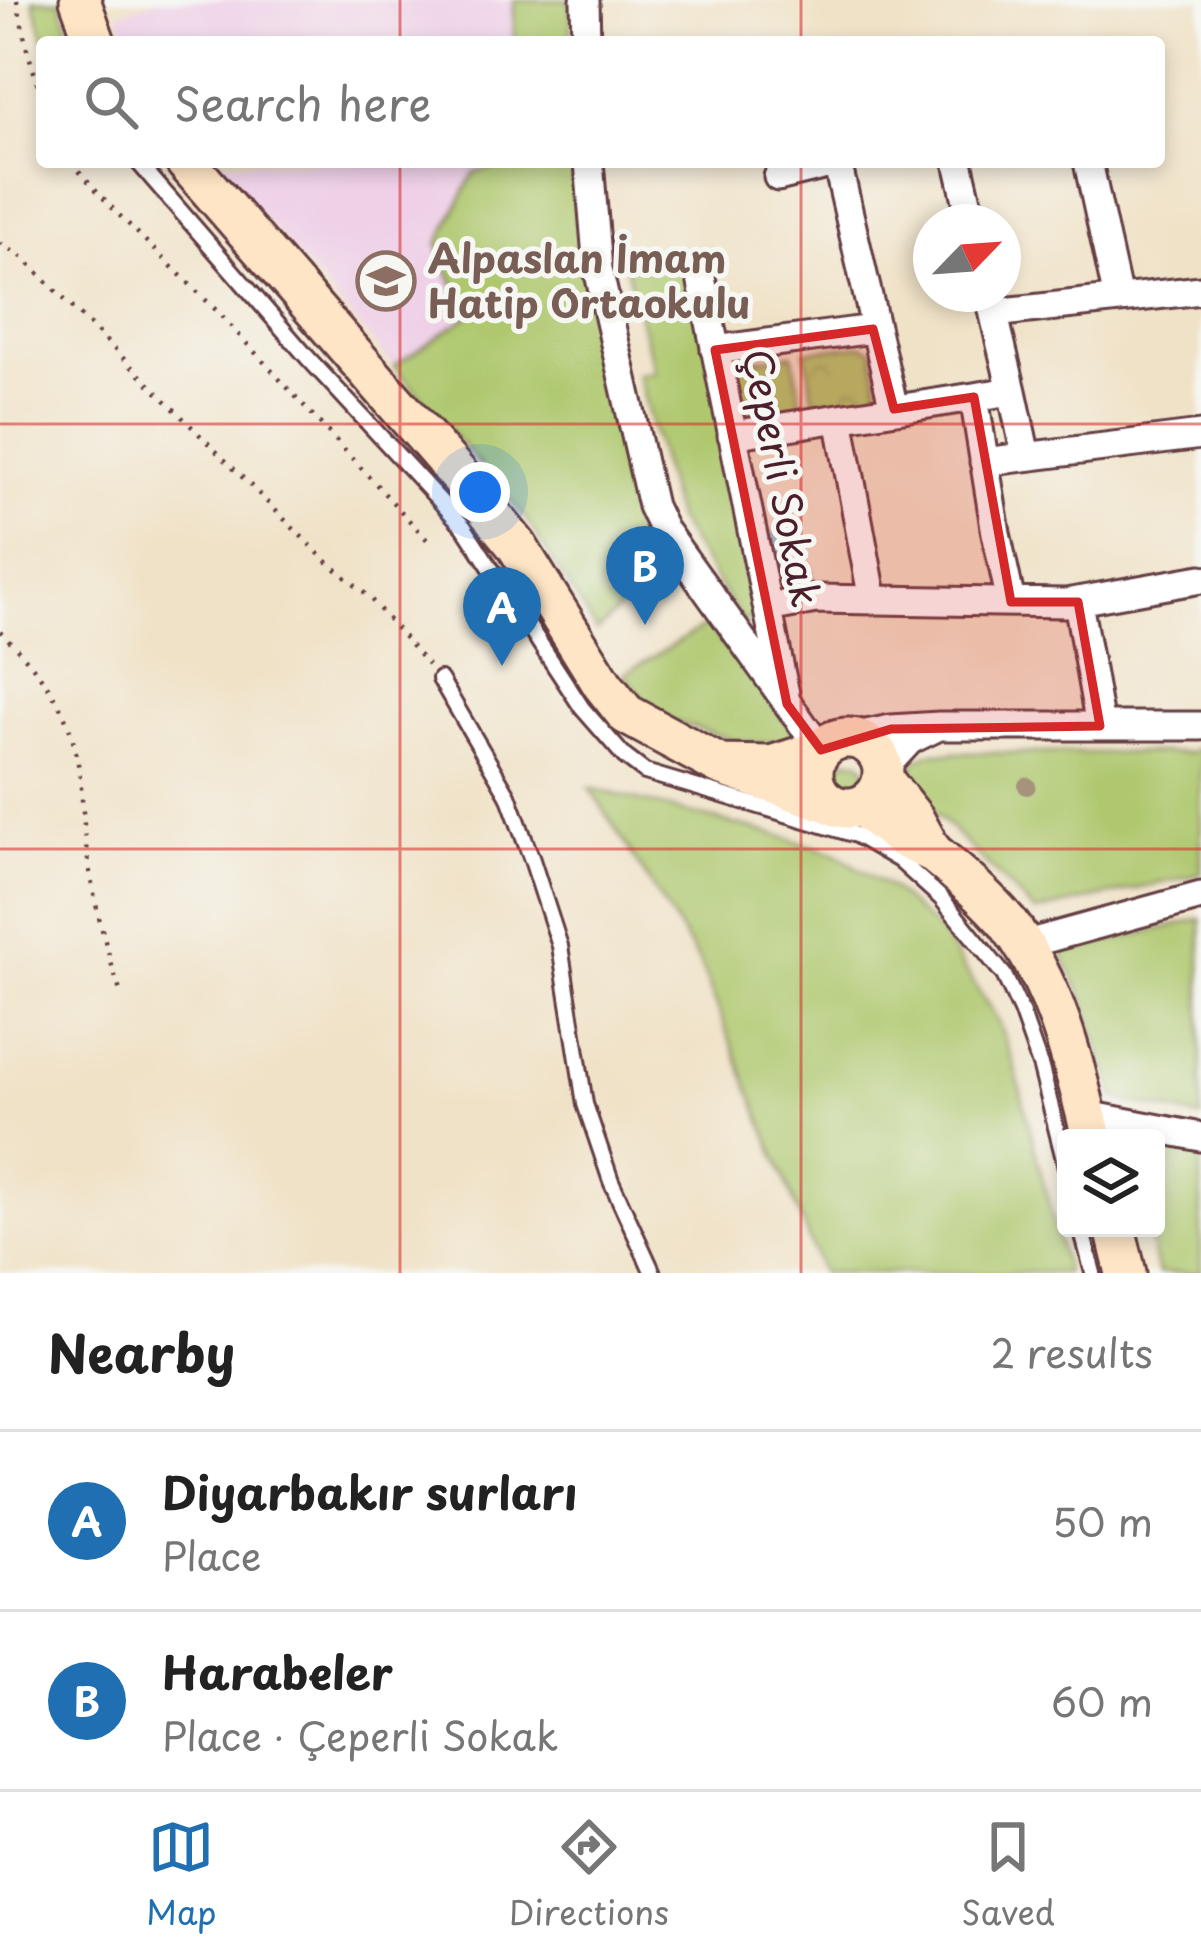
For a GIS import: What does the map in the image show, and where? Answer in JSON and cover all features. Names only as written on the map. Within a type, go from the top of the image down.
[{"type":"street","points":[[80,0],[93,36]]},
{"type":"street","points":[[585,0],[586,36]]},
{"type":"street","points":[[191,168],[517,545],[603,685],[626,714],[720,765],[855,802],[901,837],[932,852],[1004,919],[1044,981],[1074,1064],[1089,1126],[1201,1137]]},
{"type":"street","points":[[590,168],[598,268],[652,506],[663,529],[787,704],[836,744]]},
{"type":"street","points":[[778,177],[815,168]]},
{"type":"street","points":[[837,168],[894,409]]},
{"type":"street","points":[[959,168],[968,204]]},
{"type":"street","points":[[1089,168],[1118,299]]},
{"type":"street","name":"Çeperli Sokak","points":[[699,268],[787,704]]},
{"type":"street","points":[[1021,303],[1201,290]]},
{"type":"street","points":[[994,312],[1027,456]]},
{"type":"street","points":[[715,350],[873,329]]},
{"type":"street","points":[[732,435],[1012,392]]},
{"type":"street","points":[[974,398],[1011,602]]},
{"type":"street","points":[[839,418],[873,600]]},
{"type":"street","points":[[984,462],[1201,434]]},
{"type":"street","points":[[767,608],[816,599],[1078,602],[1201,579]]},
{"type":"street","points":[[1078,602],[1100,726]]},
{"type":"street","points":[[855,802],[910,740],[939,726]]},
{"type":"street","points":[[720,765],[772,766],[892,729],[1201,726]]},
{"type":"street","points":[[864,740],[873,747],[855,802],[819,794],[812,771],[836,744],[864,740]]},
{"type":"street","points":[[1023,945],[1201,896]]},
{"type":"street","points":[[1117,1237],[1126,1273]]},
{"type":"lane","points":[[143,168],[307,357],[464,527],[582,708],[624,755],[645,772],[683,785],[855,802],[899,860],[977,939],[1004,975],[1041,1068],[1057,1131]]},
{"type":"lane","points":[[440,679],[508,795],[532,860],[560,946],[585,1104],[611,1181],[653,1273]]},
{"type":"lane","points":[[1084,1237],[1093,1273]]},
{"type":"path","points":[[17,0],[36,78]]},
{"type":"path","points":[[76,168],[217,311],[430,543]]},
{"type":"path","points":[[0,243],[22,256],[324,559],[368,596],[440,679]]},
{"type":"path","points":[[0,631],[31,663],[70,730],[102,938],[122,997]]},
{"type":"highlighted area","points":[[873,329],[894,409],[974,397],[1011,602],[1078,602],[1100,726],[891,729],[821,750],[787,704],[715,350]]},
{"type":"shaded area","points":[[157,0],[514,0],[514,36],[128,36],[117,14]]},
{"type":"shaded area","name":"Alpaslan İmam Hatip Ortaokulu","points":[[220,168],[506,168],[468,317],[394,366]]},
{"type":"green space","points":[[33,0],[60,0],[71,36],[43,36]]},
{"type":"green space","points":[[514,0],[571,0],[571,36],[514,36]]},
{"type":"green space","points":[[493,168],[573,168],[581,256],[598,348],[633,490],[662,568],[597,631],[523,515],[394,366],[467,317],[438,245],[474,173]]},
{"type":"green space","points":[[691,249],[763,615],[743,622],[676,519],[638,374],[655,372],[624,260]]},
{"type":"green space","points":[[862,345],[873,350],[880,397],[815,408],[805,351]]},
{"type":"green space","points":[[793,354],[802,407],[750,419],[743,416],[732,368],[739,362]]},
{"type":"green space","points":[[707,625],[800,738],[765,743],[734,740],[672,721],[650,708],[624,674]]},
{"type":"green space","points":[[1201,746],[1201,874],[1035,912],[915,793],[909,774],[916,760],[932,753],[1190,753]]},
{"type":"green space","points":[[848,759],[860,761],[868,771],[866,789],[844,796],[832,774],[836,765]]},
{"type":"green space","points":[[590,788],[834,853],[892,889],[941,933],[997,1019],[1014,1064],[1066,1273],[822,1273],[699,961]]},
{"type":"green space","points":[[1201,919],[1201,1118],[1115,1098],[1084,999],[1061,953]]},
{"type":"green space","points":[[1165,1140],[1201,1149],[1201,1273],[1158,1273],[1149,1237],[1165,1237]]},
{"type":"water","points":[[785,532],[793,569],[810,566],[813,584],[779,593],[768,535]]},
{"type":"place","name":"Alpaslan İmam Hatip Ortaokulu","points":[[386,281]]},
{"type":"place","name":"Harabeler","points":[[645,625]]},
{"type":"place","name":"Diyarbakır surları","points":[[502,666]]}]
